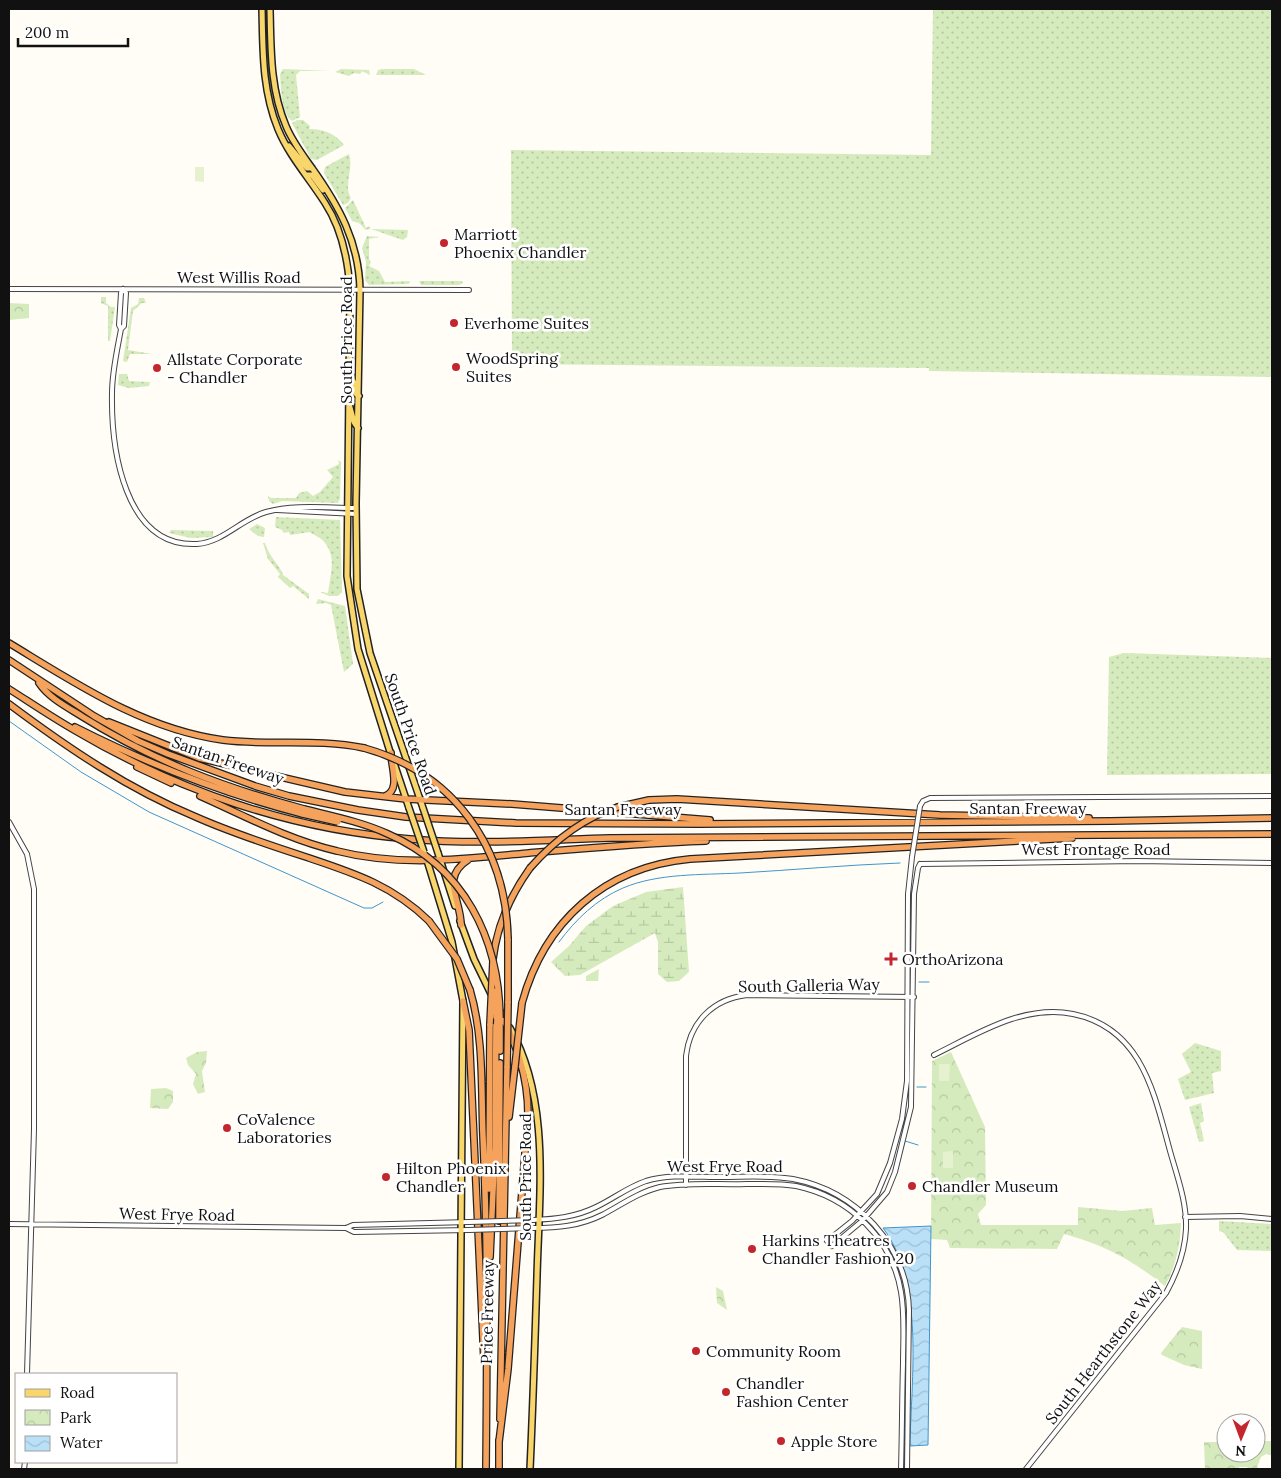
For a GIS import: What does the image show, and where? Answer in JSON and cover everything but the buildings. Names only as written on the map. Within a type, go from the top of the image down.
[{"type":"highway","points":[[9,643],[140,718],[171,728],[233,741],[328,742],[364,748],[395,759],[421,773],[443,790],[468,816],[483,838],[496,867],[507,910],[508,1003],[505,1156]]},
{"type":"highway","name":"Santan Freeway","points":[[9,660],[94,716],[138,741],[238,780],[289,796],[358,810],[406,817],[507,822],[747,823],[1058,822],[1272,818]]},
{"type":"highway","points":[[36,679],[45,693],[109,734],[157,759],[233,790],[304,812]]},
{"type":"highway","name":"Santan Freeway","points":[[9,689],[54,718],[122,757],[203,794],[240,807],[332,828],[400,838],[503,842],[610,838],[1272,834]]},
{"type":"highway","points":[[9,704],[79,755],[141,791],[205,821],[375,882],[402,897],[429,921],[457,959],[475,1007],[480,1040],[488,1268]]},
{"type":"highway","points":[[94,716],[180,751],[227,766],[325,788],[406,799],[512,804],[747,823]]},
{"type":"highway","points":[[54,718],[136,756],[206,784],[363,828],[388,837],[424,859],[442,875],[466,905],[485,942],[495,981],[498,1017],[499,1249],[502,1268]]},
{"type":"highway","points":[[379,796],[388,795],[394,786],[391,753]]},
{"type":"highway","points":[[122,757],[144,771],[278,832],[315,845],[355,855],[440,860],[633,844],[772,837]]},
{"type":"highway","points":[[488,1268],[490,1024],[495,942],[502,918],[513,894],[530,868],[547,849],[568,832],[588,820],[618,807],[649,800],[677,799],[976,816],[1164,819]]},
{"type":"highway","points":[[505,1156],[522,1003],[541,954],[567,917],[605,886],[654,865],[690,859],[1113,835]]},
{"type":"highway","points":[[461,925],[461,914],[453,888],[453,876],[460,865],[471,858]]},
{"type":"highway","points":[[463,1002],[469,1030],[486,1420]]},
{"type":"highway","points":[[496,1004],[521,1058],[526,1085],[528,1116],[506,1384],[499,1442]]},
{"type":"highway","points":[[488,1268],[492,1244],[498,1017]]},
{"type":"highway","name":"Price Freeway","points":[[499,1469],[505,1156]]},
{"type":"highway","name":"Price Freeway","points":[[486,1469],[488,1268]]},
{"type":"main road","name":"South Price Road","points":[[262,9],[266,87],[273,114],[285,142],[326,205],[339,230],[347,255],[350,290],[346,574],[355,638],[452,942],[463,1002],[459,1469]]},
{"type":"main road","name":"South Price Road","points":[[270,9],[272,72],[277,100],[287,128],[336,202],[354,242],[360,290],[356,576],[364,629],[384,697],[461,925],[478,969],[520,1046],[536,1098],[539,1133],[530,1469]]},
{"type":"main road","points":[[285,142],[307,168],[312,168]]},
{"type":"main road","points":[[306,175],[312,175],[336,202]]},
{"type":"main road","points":[[349,373],[354,383],[354,392],[358,396]]},
{"type":"main road","points":[[348,403],[358,429]]},
{"type":"street","name":"West Willis Road","points":[[9,289],[469,290]]},
{"type":"street","points":[[123,289],[119,326],[121,330],[112,378],[113,429],[132,506],[143,521],[168,538],[180,542],[199,544],[223,537],[256,516],[285,507],[356,511]]},
{"type":"street","points":[[864,1214],[886,1176],[902,1119],[906,1087],[908,894],[920,806],[927,798],[1272,796]]},
{"type":"street","points":[[9,822],[20,837],[27,854],[34,889],[35,1066],[27,1373]]},
{"type":"street","points":[[832,1246],[891,1183],[911,1106],[915,888],[920,864],[912,857]]},
{"type":"street","name":"West Frontage Road","points":[[920,864],[1137,860],[1272,862]]},
{"type":"street","name":"South Galleria Way","points":[[686,1185],[686,1052],[693,1030],[712,1008],[730,999],[756,995],[914,997]]},
{"type":"street","name":"South Hearthstone Way","points":[[934,1055],[1023,1015],[1040,1012],[1073,1014],[1106,1028],[1131,1049],[1148,1075],[1182,1191],[1185,1217],[1181,1260],[1166,1294],[1026,1469]]},
{"type":"street","name":"West Frye Road","points":[[9,1224],[346,1228],[353,1225],[536,1220],[566,1217],[589,1211],[647,1181],[686,1177],[794,1179],[827,1189],[864,1214],[894,1252],[904,1276],[909,1297],[907,1469]]},
{"type":"street","name":"West Frye Road","points":[[346,1228],[354,1232],[563,1227],[601,1215],[644,1192],[686,1185],[771,1184],[796,1186],[829,1197],[860,1218],[887,1251],[901,1292],[904,1317],[901,1469]]},
{"type":"street","points":[[1185,1217],[1240,1216],[1272,1219]]},
{"type":"street","points":[[827,1241],[860,1218]]},
{"type":"street","points":[[412,1223],[413,1230]]},
{"type":"green space","points":[[933,9],[1272,9],[1272,377],[929,371],[929,368],[512,364],[511,150],[931,155]]},
{"type":"green space","points":[[283,69],[330,71],[300,71],[296,75],[300,117],[292,121],[288,117],[282,99],[280,74]]},
{"type":"green space","points":[[341,69],[369,70],[370,75],[362,71],[360,74],[354,73],[349,76],[335,72]]},
{"type":"green space","points":[[414,69],[426,75],[376,75],[378,70]]},
{"type":"green space","points":[[297,120],[303,120],[310,126],[309,129],[324,131],[333,135],[344,145],[317,160],[311,159],[292,123]]},
{"type":"green space","points":[[349,154],[348,188],[351,198],[348,203],[343,205],[324,173],[325,167]]},
{"type":"green space","points":[[195,167],[204,167],[204,182],[195,181]]},
{"type":"green space","points":[[353,200],[366,228],[370,226],[370,229],[366,230],[359,223],[352,221],[345,208]]},
{"type":"green space","points":[[371,229],[408,230],[407,237],[403,240]]},
{"type":"green space","points":[[367,236],[379,237],[369,239],[369,259],[371,262],[369,266],[379,271],[385,282],[410,281],[409,284],[369,285],[365,280],[366,262],[362,248]]},
{"type":"green space","points":[[419,281],[462,281],[463,283],[459,285],[421,285]]},
{"type":"green space","points":[[101,297],[106,297],[106,303],[111,307],[115,307],[110,341],[108,341],[108,306],[101,303]]},
{"type":"green space","points":[[139,298],[144,298],[146,303],[142,303],[133,311],[128,350],[152,354],[130,354],[127,362],[123,361],[131,308],[138,304]]},
{"type":"green space","points":[[9,303],[29,304],[29,318],[9,320]]},
{"type":"green space","points":[[119,374],[127,374],[129,381],[150,382],[149,386],[129,388],[118,385]]},
{"type":"green space","points":[[338,460],[341,462],[340,499],[338,503],[282,501],[273,504],[269,501],[268,496],[271,498],[296,498],[299,493],[307,491],[313,496],[320,492],[333,477],[327,470],[339,464]]},
{"type":"green space","points":[[276,517],[340,520],[342,592],[338,596],[329,596],[320,592],[328,593],[332,565],[331,554],[323,541],[310,532],[290,535],[289,532],[284,533],[275,527]]},
{"type":"green space","points":[[257,524],[265,528],[264,537],[258,536],[249,529]]},
{"type":"green space","points":[[171,530],[213,531],[213,537],[191,538],[169,533]]},
{"type":"green space","points":[[263,543],[265,543],[283,575],[309,594],[309,599],[293,586],[290,588],[278,577],[280,574],[268,559]]},
{"type":"green space","points":[[318,599],[345,606],[353,664],[344,672],[331,605],[326,603],[316,604]]},
{"type":"green space","points":[[1124,653],[1272,658],[1272,774],[1107,775],[1109,657]]},
{"type":"green space","points":[[683,887],[689,972],[679,981],[667,982],[658,974],[658,942],[655,933],[580,975],[565,976],[551,962],[569,946],[586,926],[613,906],[646,892]]},
{"type":"green space","points":[[599,969],[598,981],[586,981],[586,976]]},
{"type":"green space","points":[[1195,1043],[1221,1051],[1221,1071],[1212,1073],[1214,1093],[1185,1100],[1178,1079],[1191,1072],[1182,1054]]},
{"type":"green space","points":[[207,1051],[206,1063],[202,1071],[205,1092],[198,1094],[193,1084],[196,1074],[188,1065],[186,1058],[197,1052]]},
{"type":"green space","points":[[951,1052],[985,1127],[986,1205],[978,1214],[981,1225],[1078,1225],[1078,1207],[1122,1211],[1152,1208],[1155,1225],[1181,1223],[1177,1256],[1165,1286],[1118,1254],[1093,1243],[1064,1234],[1057,1249],[950,1248],[947,1240],[931,1239],[932,1061]]},
{"type":"green space","points":[[939,1064],[950,1064],[949,1081],[939,1081]]},
{"type":"green space","points":[[166,1088],[173,1091],[173,1102],[168,1109],[150,1108],[151,1089]]},
{"type":"green space","points":[[1201,1103],[1204,1121],[1200,1123],[1204,1141],[1199,1142],[1189,1107]]},
{"type":"green space","points":[[953,1151],[953,1168],[943,1168],[943,1152]]},
{"type":"green space","points":[[1219,1221],[1272,1224],[1272,1251],[1237,1250],[1223,1232],[1219,1231]]},
{"type":"green space","points":[[716,1287],[723,1291],[727,1310],[717,1303]]},
{"type":"green space","points":[[1182,1327],[1202,1331],[1202,1369],[1184,1365],[1161,1353]]},
{"type":"green space","points":[[1266,1441],[1272,1441],[1272,1455],[1266,1454]]},
{"type":"green space","points":[[1204,1442],[1216,1442],[1216,1463],[1259,1463],[1257,1467],[1259,1469],[1239,1467],[1239,1469],[1205,1469]]},
{"type":"water","points":[[931,1226],[928,1445],[910,1446],[913,1332],[910,1304],[905,1276],[896,1251],[883,1228]]},
{"type":"waterway","points":[[9,721],[81,772],[149,812],[364,908],[372,908],[383,902]]},
{"type":"waterway","points":[[559,942],[573,925],[596,904],[613,893],[637,883],[665,877],[900,863]]},
{"type":"waterway","points":[[919,982],[929,982]]},
{"type":"waterway","points":[[917,1087],[926,1087]]},
{"type":"waterway","points":[[905,1141],[918,1145]]},
{"type":"place","name":"Marriott Phoenix Chandler","points":[[444,243]]},
{"type":"place","name":"Everhome Suites","points":[[454,323]]},
{"type":"place","name":"WoodSpring Suites","points":[[456,367]]},
{"type":"place","name":"Allstate Corporate - Chandler","points":[[157,368]]},
{"type":"place","name":"OrthoArizona","points":[[891,959]]},
{"type":"place","name":"CoValence Laboratories","points":[[227,1128]]},
{"type":"place","name":"Hilton Phoenix Chandler","points":[[386,1177]]},
{"type":"place","name":"Chandler Museum","points":[[912,1186]]},
{"type":"place","name":"Harkins Theatres Chandler Fashion 20","points":[[752,1249]]},
{"type":"place","name":"Community Room","points":[[696,1351]]},
{"type":"place","name":"Chandler Fashion Center","points":[[726,1392]]},
{"type":"place","name":"Apple Store","points":[[781,1441]]}]
